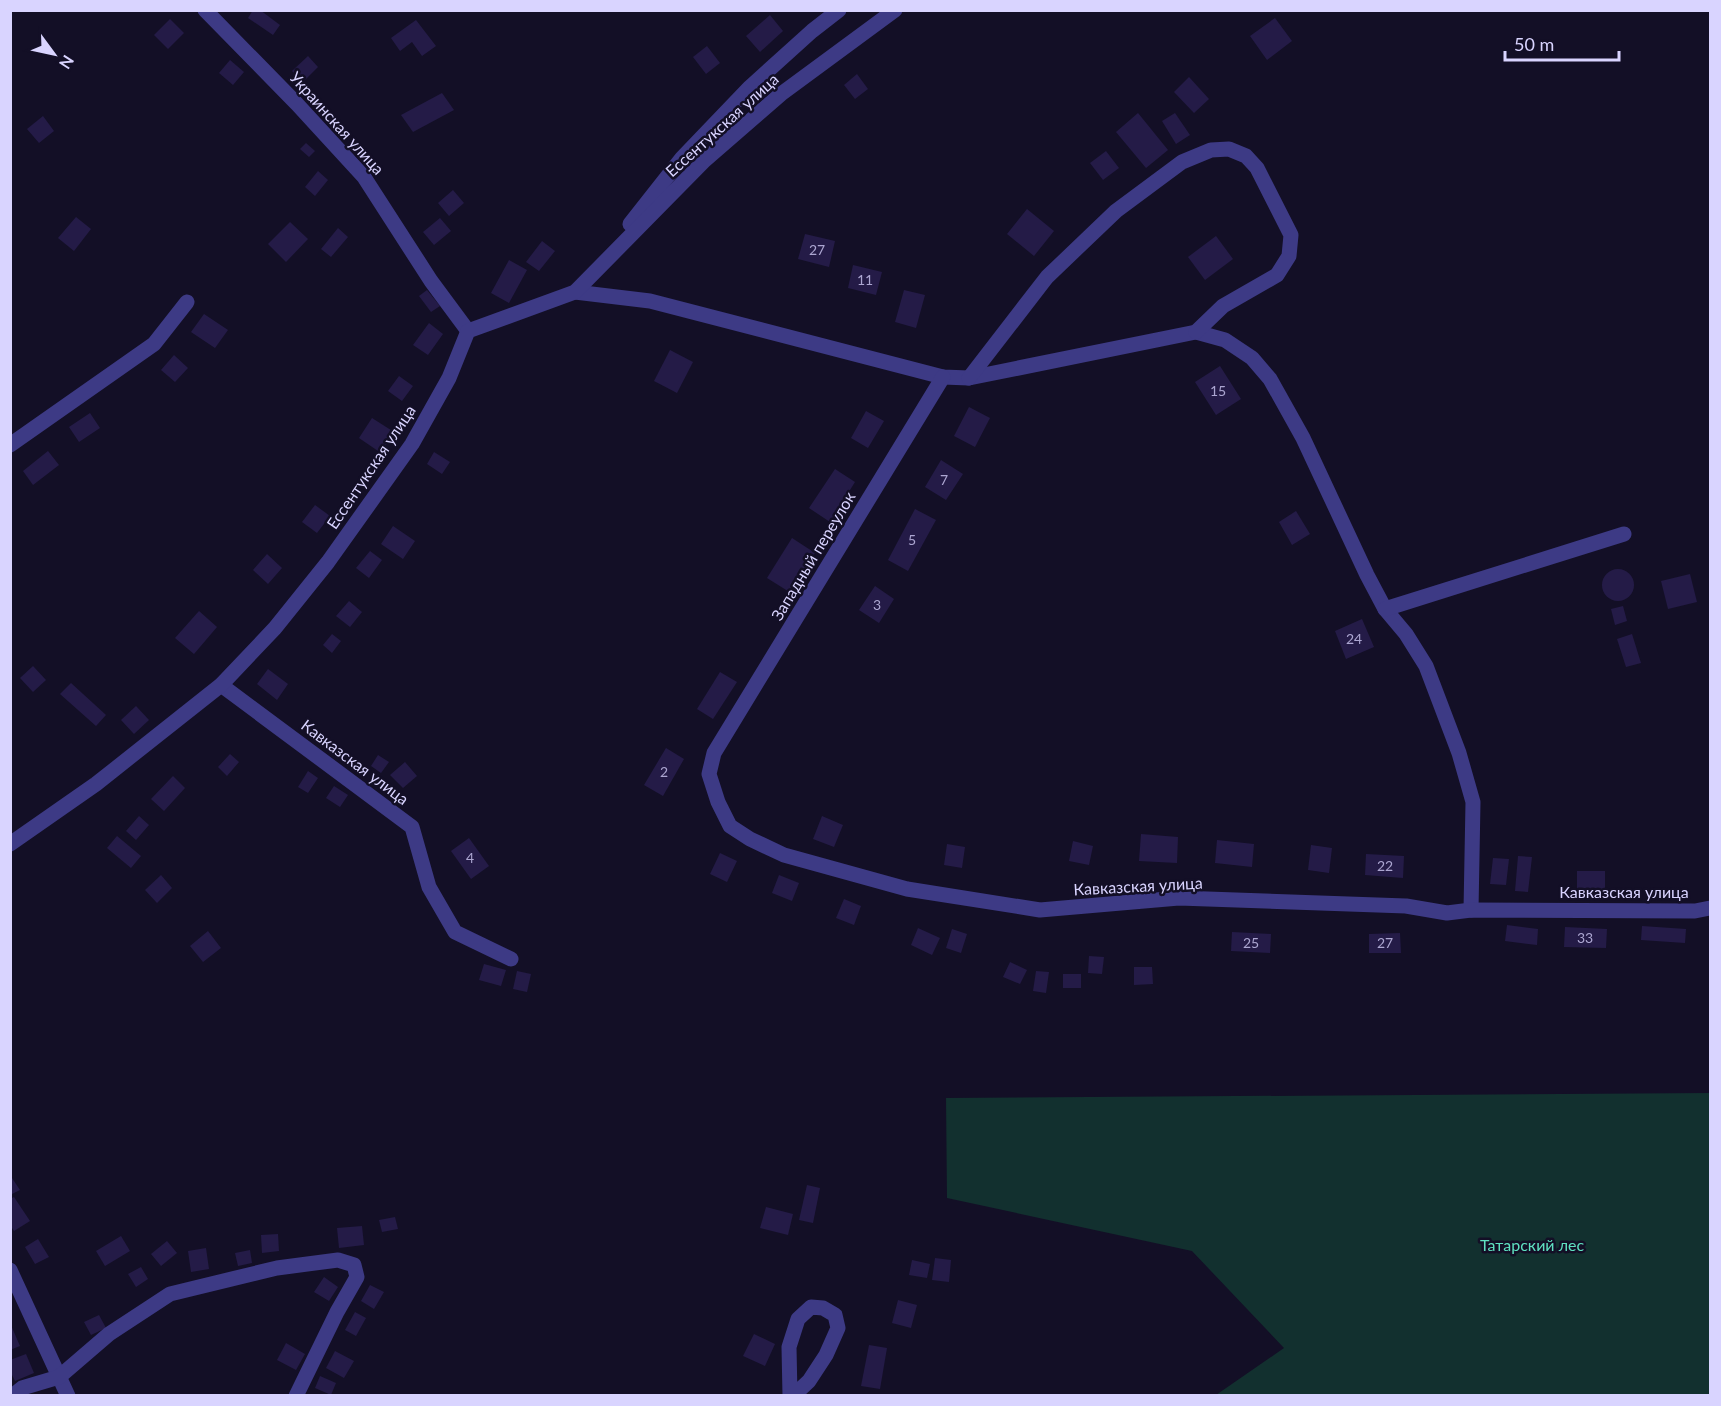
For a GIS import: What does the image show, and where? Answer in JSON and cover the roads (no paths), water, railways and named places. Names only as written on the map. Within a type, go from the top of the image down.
[{"type":"street","name":"Украинская улица","points":[[205,10],[297,104],[364,177],[431,281],[468,331]]},
{"type":"street","points":[[606,261],[612,247],[682,158],[750,87],[839,10]]},
{"type":"street","name":"Ессентукская улица","points":[[10,843],[96,784],[221,685],[275,628],[328,562],[412,444],[449,378],[468,331],[575,292],[705,160],[781,94],[895,10]]},
{"type":"street","points":[[969,378],[1047,277],[1116,211],[1182,162],[1211,150],[1229,149],[1246,156],[1257,168],[1291,236],[1289,256],[1277,275],[1223,306],[1196,332]]},
{"type":"street","points":[[575,292],[651,301],[943,377],[969,378],[1196,332],[1225,340],[1252,358],[1270,379],[1303,438],[1385,609],[1406,633],[1426,666],[1459,753],[1473,802],[1471,910]]},
{"type":"street","points":[[10,445],[154,344],[187,302]]},
{"type":"street","name":"Западный переулок","points":[[714,753],[943,377]]},
{"type":"street","points":[[1385,609],[1624,534]]},
{"type":"street","name":"Кавказская улица","points":[[221,685],[411,827],[429,887],[455,932],[511,959]]},
{"type":"street","name":"Кавказская улица","points":[[714,753],[709,774],[718,802],[730,826],[750,839],[784,855],[907,889],[1040,910],[1179,898],[1406,906],[1446,913],[1471,910],[1695,910],[1710,908]]},
{"type":"street","points":[[12,1395],[22,1388],[59,1377],[109,1334],[170,1294],[277,1268],[338,1260],[354,1265],[357,1277],[296,1395]]},
{"type":"street","points":[[10,1270],[68,1395]]},
{"type":"street","points":[[811,1307],[823,1308],[835,1314],[838,1328],[815,1373],[792,1395],[789,1347],[798,1319],[811,1307]]},
{"type":"park label","name":"Татарский лес","points":[[1532,1245]]}]
